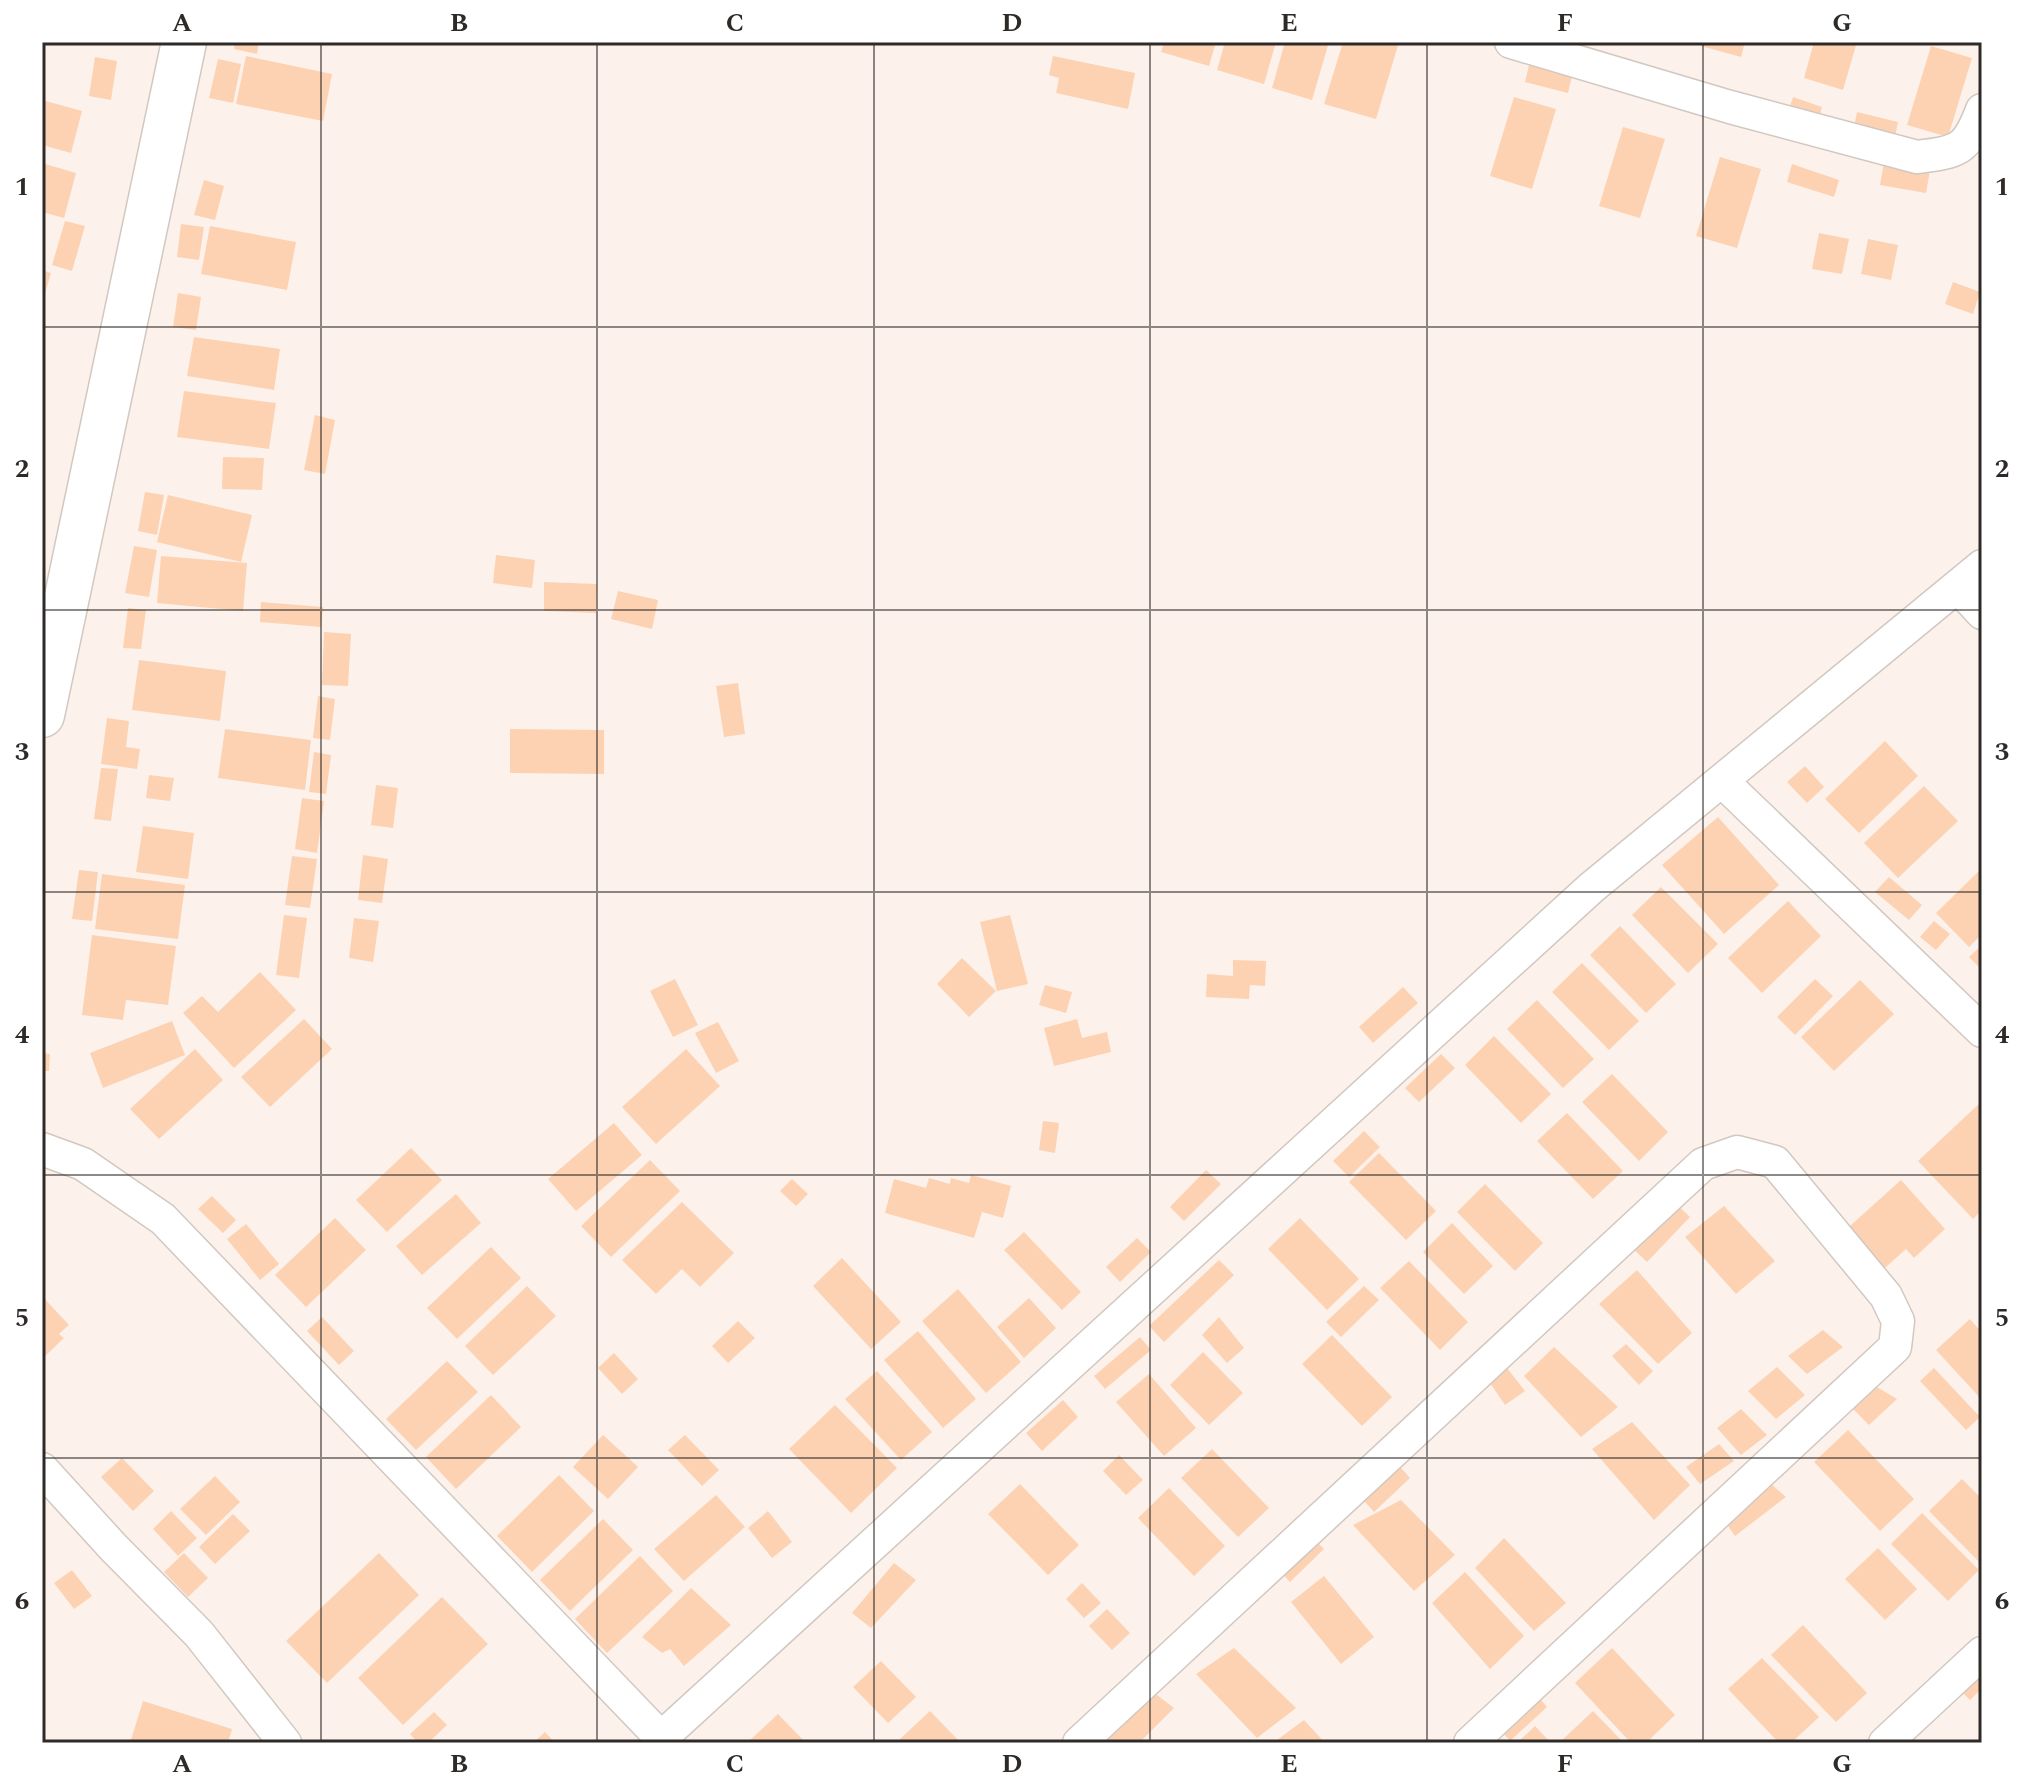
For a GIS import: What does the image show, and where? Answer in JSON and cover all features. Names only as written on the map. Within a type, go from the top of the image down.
[{"type":"street","points":[[42,715],[184,42]]},
{"type":"street","points":[[1511,42],[1730,107],[1917,157],[1948,154],[1972,137],[1982,110]]},
{"type":"street","points":[[42,1149],[83,1164],[163,1219],[664,1740],[1579,898],[1982,566]]},
{"type":"street","points":[[1958,587],[1982,613]]},
{"type":"street","points":[[1722,781],[1982,1031]]},
{"type":"street","points":[[1079,1743],[1703,1164],[1737,1152],[1775,1162],[1886,1296],[1898,1321],[1895,1347],[1470,1743]]},
{"type":"street","points":[[42,1469],[199,1634],[285,1743]]},
{"type":"street","points":[[1885,1743],[1982,1653]]},
{"type":"building","points":[[235,42],[259,42],[257,54],[234,49]]},
{"type":"building","points":[[1164,42],[1216,42],[1209,66],[1161,52]]},
{"type":"building","points":[[1225,42],[1276,42],[1264,84],[1217,70]]},
{"type":"building","points":[[1285,42],[1329,42],[1312,100],[1272,88]]},
{"type":"building","points":[[1343,42],[1399,42],[1376,119],[1324,104]]},
{"type":"building","points":[[1702,42],[1745,42],[1741,57],[1701,46]]},
{"type":"building","points":[[1814,42],[1857,42],[1843,90],[1804,78]]},
{"type":"building","points":[[1931,46],[1972,58],[1948,137],[1907,125]]},
{"type":"building","points":[[246,56],[332,74],[323,121],[236,104]]},
{"type":"building","points":[[1053,56],[1135,73],[1128,109],[1056,93],[1059,78],[1049,75]]},
{"type":"building","points":[[95,57],[117,61],[111,100],[89,96]]},
{"type":"building","points":[[218,59],[241,64],[233,103],[209,98]]},
{"type":"building","points":[[1530,61],[1573,72],[1568,93],[1525,82]]},
{"type":"building","points":[[1514,97],[1556,109],[1532,189],[1490,176]]},
{"type":"building","points":[[1793,97],[1822,107],[1817,125],[1787,115]]},
{"type":"building","points":[[42,100],[82,111],[71,153],[42,145]]},
{"type":"building","points":[[1857,112],[1898,122],[1894,142],[1853,132]]},
{"type":"building","points":[[1623,127],[1665,139],[1640,218],[1599,206]]},
{"type":"building","points":[[1720,157],[1761,169],[1737,248],[1696,236]]},
{"type":"building","points":[[1884,162],[1930,170],[1926,193],[1880,185]]},
{"type":"building","points":[[42,163],[76,173],[64,218],[42,212]]},
{"type":"building","points":[[1792,164],[1839,180],[1834,197],[1787,182]]},
{"type":"building","points":[[204,180],[224,186],[215,220],[194,215]]},
{"type":"building","points":[[65,221],[85,226],[72,271],[52,265]]},
{"type":"building","points":[[181,224],[204,227],[199,260],[177,257]]},
{"type":"building","points":[[210,226],[296,242],[287,290],[201,274]]},
{"type":"building","points":[[1819,233],[1849,239],[1842,274],[1812,269]]},
{"type":"building","points":[[1868,239],[1898,245],[1891,280],[1861,274]]},
{"type":"building","points":[[42,270],[51,273],[43,300],[42,300]]},
{"type":"building","points":[[1953,282],[1980,292],[1973,314],[1945,304]]},
{"type":"building","points":[[178,293],[201,297],[196,330],[173,327]]},
{"type":"building","points":[[194,337],[280,349],[274,390],[187,376]]},
{"type":"building","points":[[184,391],[276,403],[269,449],[177,437]]},
{"type":"building","points":[[315,415],[335,420],[325,474],[304,470]]},
{"type":"building","points":[[223,457],[264,458],[262,490],[222,489]]},
{"type":"building","points":[[145,492],[164,495],[157,535],[138,531]]},
{"type":"building","points":[[168,495],[252,515],[241,562],[157,542]]},
{"type":"building","points":[[134,546],[157,550],[149,597],[125,593]]},
{"type":"building","points":[[496,555],[535,560],[532,588],[493,583]]},
{"type":"building","points":[[161,556],[247,563],[243,611],[157,603]]},
{"type":"building","points":[[544,582],[597,584],[596,613],[544,611]]},
{"type":"building","points":[[618,591],[658,600],[652,629],[611,619]]},
{"type":"building","points":[[261,602],[323,607],[321,627],[260,622]]},
{"type":"building","points":[[128,608],[146,610],[141,649],[123,648]]},
{"type":"building","points":[[324,632],[351,634],[348,686],[322,685]]},
{"type":"building","points":[[139,660],[226,671],[220,721],[132,710]]},
{"type":"building","points":[[738,683],[745,734],[724,737],[716,686]]},
{"type":"building","points":[[318,696],[335,699],[330,740],[313,738]]},
{"type":"building","points":[[107,718],[129,721],[126,747],[140,749],[137,769],[101,764]]},
{"type":"building","points":[[225,729],[311,740],[305,790],[218,778]]},
{"type":"building","points":[[510,729],[604,730],[604,774],[510,773]]},
{"type":"building","points":[[1885,741],[1918,776],[1859,833],[1825,799]]},
{"type":"building","points":[[314,752],[331,755],[326,794],[309,792]]},
{"type":"building","points":[[1805,766],[1824,787],[1807,803],[1787,782]]},
{"type":"building","points":[[101,768],[118,769],[111,821],[94,819]]},
{"type":"building","points":[[149,775],[174,778],[170,801],[146,798]]},
{"type":"building","points":[[376,785],[398,788],[393,828],[371,825]]},
{"type":"building","points":[[1924,786],[1958,821],[1898,878],[1864,843]]},
{"type":"building","points":[[302,798],[324,801],[317,853],[295,849]]},
{"type":"building","points":[[1718,817],[1779,885],[1724,934],[1662,865]]},
{"type":"building","points":[[143,826],[194,833],[188,879],[136,872]]},
{"type":"building","points":[[363,855],[388,859],[382,903],[358,900]]},
{"type":"building","points":[[292,856],[317,859],[310,908],[285,905]]},
{"type":"building","points":[[1982,868],[1982,934],[1969,947],[1936,913]]},
{"type":"building","points":[[79,870],[98,872],[92,921],[72,919]]},
{"type":"building","points":[[102,874],[185,885],[178,939],[95,929]]},
{"type":"building","points":[[1889,877],[1922,905],[1909,920],[1875,892]]},
{"type":"building","points":[[1661,887],[1718,944],[1688,973],[1632,915]]},
{"type":"building","points":[[1788,901],[1821,936],[1762,993],[1728,958]]},
{"type":"building","points":[[284,915],[307,918],[299,978],[276,975]]},
{"type":"building","points":[[1010,915],[1028,984],[997,991],[980,922]]},
{"type":"building","points":[[354,918],[379,921],[373,962],[349,958]]},
{"type":"building","points":[[1934,921],[1950,934],[1936,950],[1920,937]]},
{"type":"building","points":[[1620,926],[1676,984],[1646,1013],[1590,955]]},
{"type":"building","points":[[92,935],[176,946],[168,1005],[126,1000],[123,1020],[82,1015]]},
{"type":"building","points":[[1982,945],[1982,970],[1969,957]]},
{"type":"building","points":[[962,958],[996,991],[969,1017],[937,984]]},
{"type":"building","points":[[1233,960],[1266,961],[1265,986],[1250,985],[1249,999],[1206,997],[1207,974],[1233,976]]},
{"type":"building","points":[[1582,963],[1639,1021],[1609,1050],[1552,992]]},
{"type":"building","points":[[260,972],[296,1010],[234,1068],[183,1013],[202,996],[218,1012]]},
{"type":"building","points":[[675,979],[698,1025],[673,1037],[650,991]]},
{"type":"building","points":[[1815,979],[1833,996],[1795,1035],[1777,1017]]},
{"type":"building","points":[[1860,980],[1894,1014],[1834,1071],[1801,1037]]},
{"type":"building","points":[[1045,985],[1072,992],[1066,1013],[1039,1005]]},
{"type":"building","points":[[1403,987],[1418,1003],[1373,1043],[1359,1027]]},
{"type":"building","points":[[1537,1000],[1594,1059],[1563,1088],[1507,1029]]},
{"type":"building","points":[[304,1019],[332,1049],[270,1107],[241,1077]]},
{"type":"building","points":[[1077,1019],[1082,1038],[1107,1032],[1111,1052],[1054,1066],[1044,1028]]},
{"type":"building","points":[[172,1021],[185,1055],[103,1088],[90,1053]]},
{"type":"building","points":[[718,1022],[739,1061],[716,1073],[695,1033]]},
{"type":"building","points":[[1494,1036],[1551,1094],[1521,1123],[1465,1065]]},
{"type":"building","points":[[195,1049],[223,1080],[159,1139],[130,1109]]},
{"type":"building","points":[[686,1049],[720,1086],[656,1144],[622,1107]]},
{"type":"building","points":[[42,1053],[50,1054],[49,1071],[42,1071]]},
{"type":"building","points":[[1441,1054],[1455,1068],[1419,1102],[1405,1088]]},
{"type":"building","points":[[1612,1074],[1668,1132],[1639,1161],[1582,1102]]},
{"type":"building","points":[[1982,1101],[1982,1171],[1978,1175],[1982,1180],[1982,1210],[1973,1219],[1918,1161]]},
{"type":"building","points":[[1567,1113],[1623,1171],[1593,1199],[1537,1141]]},
{"type":"building","points":[[1043,1121],[1059,1123],[1055,1153],[1039,1150]]},
{"type":"building","points":[[614,1123],[642,1155],[576,1211],[548,1179]]},
{"type":"building","points":[[1364,1131],[1380,1147],[1349,1177],[1333,1161]]},
{"type":"building","points":[[411,1148],[442,1180],[387,1232],[356,1200]]},
{"type":"building","points":[[1379,1153],[1436,1211],[1406,1240],[1349,1182]]},
{"type":"building","points":[[650,1160],[680,1191],[611,1257],[581,1226]]},
{"type":"building","points":[[1206,1170],[1221,1184],[1184,1221],[1170,1207]]},
{"type":"building","points":[[971,1175],[1011,1186],[1003,1218],[982,1212],[974,1238],[885,1213],[894,1179],[926,1188],[929,1178],[950,1184],[951,1178],[969,1183]]},
{"type":"building","points":[[792,1179],[808,1194],[796,1206],[780,1191]]},
{"type":"building","points":[[1901,1180],[1945,1229],[1914,1258],[1906,1249],[1877,1275],[1840,1235]]},
{"type":"building","points":[[1485,1184],[1543,1243],[1515,1271],[1457,1212]]},
{"type":"building","points":[[456,1194],[481,1223],[422,1275],[396,1246]]},
{"type":"building","points":[[212,1196],[236,1220],[223,1233],[198,1209]]},
{"type":"building","points":[[1672,1200],[1690,1217],[1647,1262],[1630,1246]]},
{"type":"building","points":[[682,1202],[734,1253],[700,1287],[682,1269],[656,1294],[622,1260]]},
{"type":"building","points":[[1724,1206],[1775,1261],[1736,1294],[1685,1237]]},
{"type":"building","points":[[335,1218],[366,1250],[306,1307],[275,1275]]},
{"type":"building","points":[[1300,1218],[1359,1279],[1327,1310],[1268,1249]]},
{"type":"building","points":[[1452,1223],[1493,1266],[1464,1294],[1423,1252]]},
{"type":"building","points":[[246,1224],[279,1264],[260,1280],[227,1239]]},
{"type":"building","points":[[1024,1232],[1081,1292],[1062,1310],[1004,1250]]},
{"type":"building","points":[[1137,1238],[1151,1252],[1120,1282],[1106,1267]]},
{"type":"building","points":[[491,1247],[521,1278],[457,1339],[427,1308]]},
{"type":"building","points":[[842,1258],[901,1322],[871,1349],[813,1286]]},
{"type":"building","points":[[1219,1260],[1234,1275],[1164,1342],[1149,1326]]},
{"type":"building","points":[[1409,1261],[1468,1322],[1440,1350],[1380,1288]]},
{"type":"building","points":[[1637,1270],[1692,1333],[1658,1364],[1599,1304]]},
{"type":"building","points":[[527,1286],[556,1316],[493,1375],[465,1346]]},
{"type":"building","points":[[1364,1286],[1379,1300],[1341,1337],[1326,1322]]},
{"type":"building","points":[[958,1289],[1021,1362],[986,1393],[922,1321]]},
{"type":"building","points":[[42,1296],[69,1325],[59,1334],[64,1338],[42,1359]]},
{"type":"building","points":[[1029,1298],[1056,1328],[1024,1358],[997,1327]]},
{"type":"building","points":[[322,1317],[354,1351],[339,1365],[307,1331]]},
{"type":"building","points":[[1219,1317],[1244,1348],[1227,1363],[1202,1335]]},
{"type":"building","points":[[1970,1319],[1982,1333],[1982,1400],[1936,1350]]},
{"type":"building","points":[[738,1321],[755,1338],[728,1363],[712,1346]]},
{"type":"building","points":[[1823,1330],[1843,1347],[1807,1374],[1788,1356]]},
{"type":"building","points":[[918,1331],[976,1399],[943,1428],[884,1360]]},
{"type":"building","points":[[1332,1335],[1392,1397],[1362,1426],[1302,1364]]},
{"type":"building","points":[[1140,1337],[1151,1350],[1105,1389],[1094,1376]]},
{"type":"building","points":[[1626,1344],[1653,1371],[1639,1385],[1612,1356]]},
{"type":"building","points":[[1554,1347],[1618,1407],[1581,1437],[1524,1376]]},
{"type":"building","points":[[1203,1352],[1243,1393],[1209,1425],[1170,1385]]},
{"type":"building","points":[[614,1353],[638,1379],[622,1394],[598,1368]]},
{"type":"building","points":[[447,1361],[478,1392],[416,1450],[386,1419]]},
{"type":"building","points":[[1777,1367],[1805,1395],[1776,1419],[1748,1391]]},
{"type":"building","points":[[1507,1368],[1525,1391],[1505,1405],[1490,1383]]},
{"type":"building","points":[[1934,1368],[1980,1417],[1966,1430],[1920,1381]]},
{"type":"building","points":[[877,1371],[932,1432],[901,1460],[845,1399]]},
{"type":"building","points":[[1149,1374],[1196,1428],[1164,1456],[1116,1402]]},
{"type":"building","points":[[1875,1386],[1897,1399],[1869,1425],[1852,1408]]},
{"type":"building","points":[[491,1395],[521,1427],[456,1489],[426,1457]]},
{"type":"building","points":[[1063,1400],[1078,1417],[1042,1451],[1026,1433]]},
{"type":"building","points":[[835,1405],[897,1468],[851,1513],[789,1449]]},
{"type":"building","points":[[1741,1409],[1767,1435],[1741,1455],[1717,1428]]},
{"type":"building","points":[[1632,1422],[1690,1485],[1654,1520],[1592,1449]]},
{"type":"building","points":[[1848,1430],[1914,1499],[1880,1531],[1814,1462]]},
{"type":"building","points":[[603,1435],[638,1467],[608,1499],[573,1467]]},
{"type":"building","points":[[685,1435],[719,1470],[702,1486],[668,1450]]},
{"type":"building","points":[[1719,1444],[1734,1461],[1700,1484],[1686,1467]]},
{"type":"building","points":[[1212,1449],[1269,1508],[1238,1537],[1181,1478]]},
{"type":"building","points":[[1119,1455],[1143,1480],[1126,1495],[1103,1471]]},
{"type":"building","points":[[122,1458],[154,1491],[133,1511],[101,1477]]},
{"type":"building","points":[[1395,1461],[1410,1478],[1374,1512],[1358,1494]]},
{"type":"building","points":[[559,1475],[594,1511],[532,1572],[497,1536]]},
{"type":"building","points":[[215,1476],[240,1502],[206,1535],[180,1509]]},
{"type":"building","points":[[1962,1479],[1982,1499],[1982,1565],[1929,1511]]},
{"type":"building","points":[[1770,1483],[1786,1497],[1735,1536],[1724,1520]]},
{"type":"building","points":[[1020,1484],[1079,1545],[1048,1575],[988,1514]]},
{"type":"building","points":[[1169,1488],[1225,1546],[1194,1576],[1138,1518]]},
{"type":"building","points":[[716,1495],[745,1527],[684,1581],[654,1549]]},
{"type":"building","points":[[1401,1500],[1455,1555],[1414,1591],[1353,1525]]},
{"type":"building","points":[[171,1511],[197,1538],[178,1556],[153,1529]]},
{"type":"building","points":[[768,1511],[792,1542],[772,1558],[748,1528]]},
{"type":"building","points":[[1922,1513],[1979,1570],[1948,1601],[1891,1544]]},
{"type":"building","points":[[233,1514],[250,1531],[215,1564],[199,1547]]},
{"type":"building","points":[[603,1519],[633,1550],[570,1611],[540,1580]]},
{"type":"building","points":[[1308,1533],[1324,1549],[1290,1582],[1275,1566]]},
{"type":"building","points":[[1504,1538],[1566,1603],[1534,1631],[1475,1568]]},
{"type":"building","points":[[1878,1548],[1917,1589],[1885,1620],[1845,1579]]},
{"type":"building","points":[[184,1553],[208,1578],[188,1597],[164,1572]]},
{"type":"building","points":[[379,1553],[419,1595],[327,1683],[286,1641]]},
{"type":"building","points":[[640,1556],[673,1591],[607,1653],[575,1619]]},
{"type":"building","points":[[894,1563],[916,1580],[871,1628],[852,1613]]},
{"type":"building","points":[[72,1570],[92,1596],[74,1609],[54,1583]]},
{"type":"building","points":[[1465,1572],[1524,1636],[1490,1669],[1432,1603]]},
{"type":"building","points":[[1324,1576],[1374,1637],[1341,1664],[1291,1602]]},
{"type":"building","points":[[1082,1583],[1101,1603],[1084,1618],[1066,1599]]},
{"type":"building","points":[[691,1588],[731,1625],[684,1666],[670,1649],[662,1653],[642,1637]]},
{"type":"building","points":[[442,1597],[488,1644],[403,1725],[358,1678]]},
{"type":"building","points":[[1107,1609],[1130,1633],[1112,1650],[1089,1626]]},
{"type":"building","points":[[1803,1625],[1867,1693],[1836,1722],[1771,1655]]},
{"type":"building","points":[[1234,1648],[1296,1708],[1257,1738],[1196,1674]]},
{"type":"building","points":[[1612,1648],[1675,1715],[1646,1743],[1631,1743],[1575,1683]]},
{"type":"building","points":[[1762,1658],[1819,1717],[1791,1743],[1779,1743],[1728,1689]]},
{"type":"building","points":[[1982,1658],[1982,1688],[1970,1700],[1954,1684]]},
{"type":"building","points":[[881,1661],[916,1697],[888,1723],[853,1687]]},
{"type":"building","points":[[1153,1692],[1174,1708],[1139,1743],[1103,1743]]},
{"type":"building","points":[[1535,1693],[1547,1707],[1510,1741],[1497,1726]]},
{"type":"building","points":[[143,1701],[232,1729],[228,1743],[130,1743]]},
{"type":"building","points":[[930,1711],[961,1743],[902,1743],[899,1740]]},
{"type":"building","points":[[1593,1711],[1624,1743],[1561,1741]]},
{"type":"building","points":[[434,1712],[447,1725],[428,1743],[418,1743],[410,1734]]},
{"type":"building","points":[[778,1714],[806,1743],[747,1743]]},
{"type":"building","points":[[1304,1720],[1325,1743],[1273,1743]]},
{"type":"building","points":[[1535,1726],[1551,1743],[1517,1743]]},
{"type":"building","points":[[545,1732],[555,1743],[533,1743]]}]
